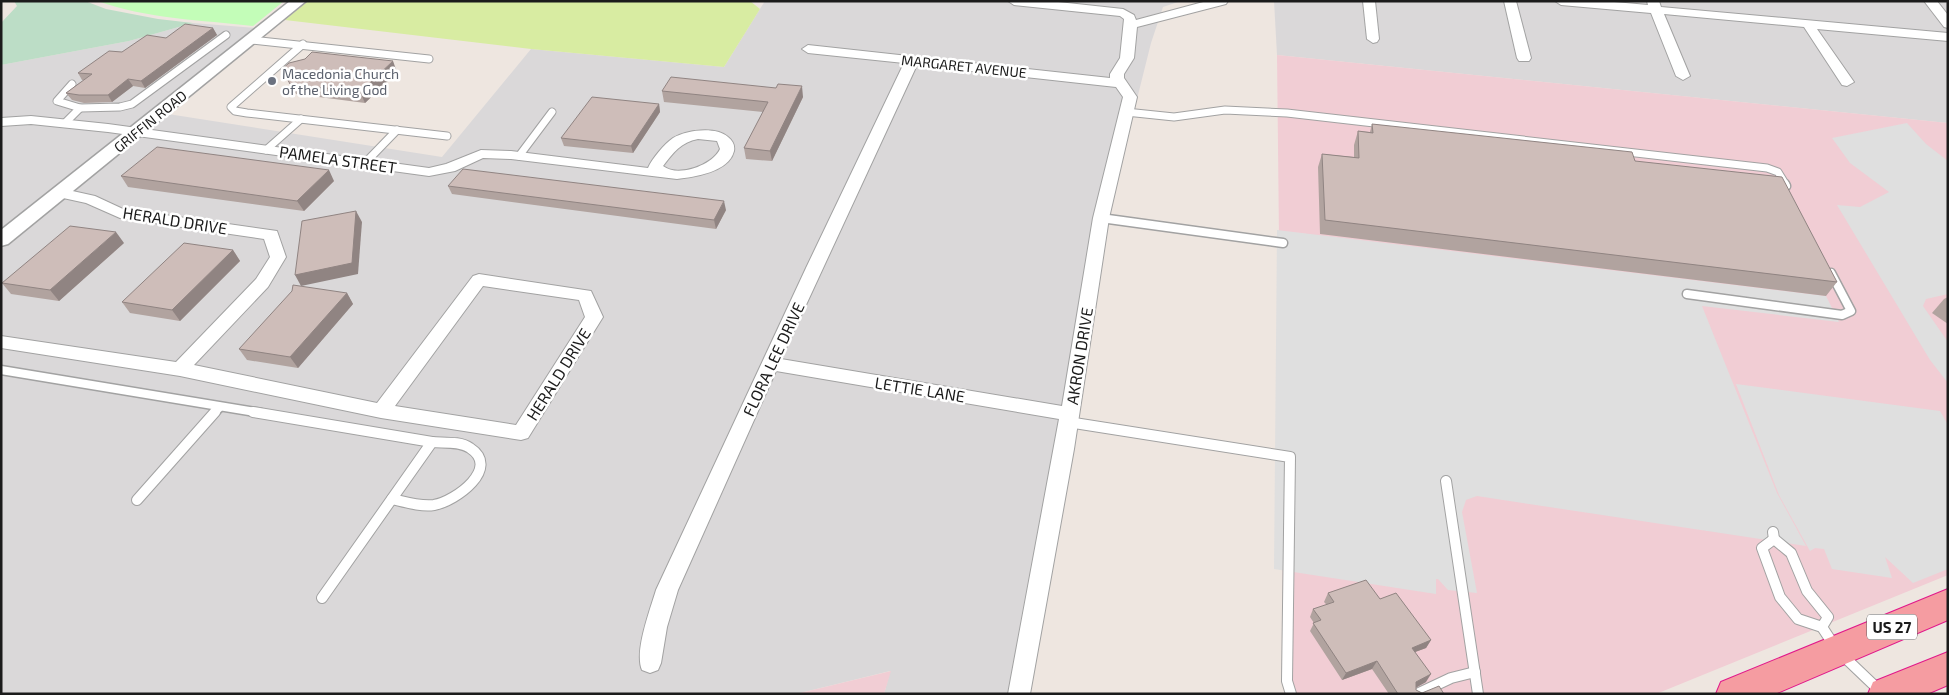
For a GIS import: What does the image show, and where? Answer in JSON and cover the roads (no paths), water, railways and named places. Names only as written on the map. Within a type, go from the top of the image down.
[{"type":"highway","name":"US 27","points":[[1734,694],[1829,639],[1948,604]]},
{"type":"highway","points":[[1886,694],[1948,668]]},
{"type":"street","name":"GRIFFIN ROAD","points":[[1,240],[300,1]]},
{"type":"street","points":[[1014,1],[1124,13],[1130,18],[1131,25],[1127,58],[1117,74],[1119,82]]},
{"type":"street","points":[[1131,25],[1222,1]]},
{"type":"street","points":[[1369,1],[1373,39]]},
{"type":"street","points":[[1510,1],[1524,58]]},
{"type":"street","points":[[1561,1],[1654,6],[1808,24],[1948,37]]},
{"type":"street","points":[[1930,1],[1948,24]]},
{"type":"street","points":[[1654,6],[1683,76]]},
{"type":"street","points":[[1808,24],[1847,82]]},
{"type":"street","name":"MARGARET AVENUE","points":[[808,49],[1119,82]]},
{"type":"street","name":"FLORA LEE DRIVE","points":[[650,664],[656,627],[667,590],[912,60]]},
{"type":"street","name":"AKRON DRIVE","points":[[1019,694],[1069,418],[1101,218],[1130,97],[1119,82]]},
{"type":"street","name":"PAMELA STREET","points":[[1,122],[32,120],[65,123],[429,172],[450,168],[481,154],[519,156],[671,176]]},
{"type":"street","name":"HERALD DRIVE","points":[[59,194],[90,199],[120,213],[271,235],[278,257],[262,283],[180,369]]},
{"type":"street","name":"HERALD DRIVE","points":[[1,342],[180,369],[380,411],[521,433],[594,317],[585,295],[479,280],[380,411]]},
{"type":"street","name":"LETTIE LANE","points":[[771,364],[1069,418]]},
{"type":"lane","points":[[72,84],[57,101],[80,108],[120,107],[132,104],[226,34]]},
{"type":"lane","points":[[251,40],[303,44],[429,59]]},
{"type":"lane","points":[[303,44],[234,102],[231,108],[235,111],[447,136]]},
{"type":"lane","points":[[65,123],[80,108]]},
{"type":"lane","points":[[1126,112],[1174,117],[1225,110],[1287,113],[1767,168],[1778,172],[1792,198]]},
{"type":"lane","points":[[519,156],[552,112]]},
{"type":"lane","points":[[266,150],[301,119]]},
{"type":"lane","points":[[365,163],[397,130]]},
{"type":"lane","points":[[1101,218],[1282,243]]},
{"type":"lane","points":[[1687,294],[1842,315],[1851,311],[1828,268]]},
{"type":"lane","points":[[1,370],[432,442],[461,445],[475,452],[480,465],[478,475],[473,483],[456,498],[434,505],[422,505],[392,499]]},
{"type":"lane","points":[[137,500],[220,407]]},
{"type":"lane","points":[[1069,418],[1188,442],[1290,457],[1287,675],[1291,694]]},
{"type":"lane","points":[[322,598],[432,442]]},
{"type":"lane","points":[[1446,481],[1478,694]]},
{"type":"lane","points":[[1829,639],[1828,617],[1807,591],[1791,553],[1774,535],[1762,548],[1780,596],[1798,619],[1829,639],[1882,694]]},
{"type":"lane","points":[[1417,694],[1452,678],[1475,672]]},
{"type":"place","name":"Macedonia Church of the Living God","points":[[272,81]]}]
